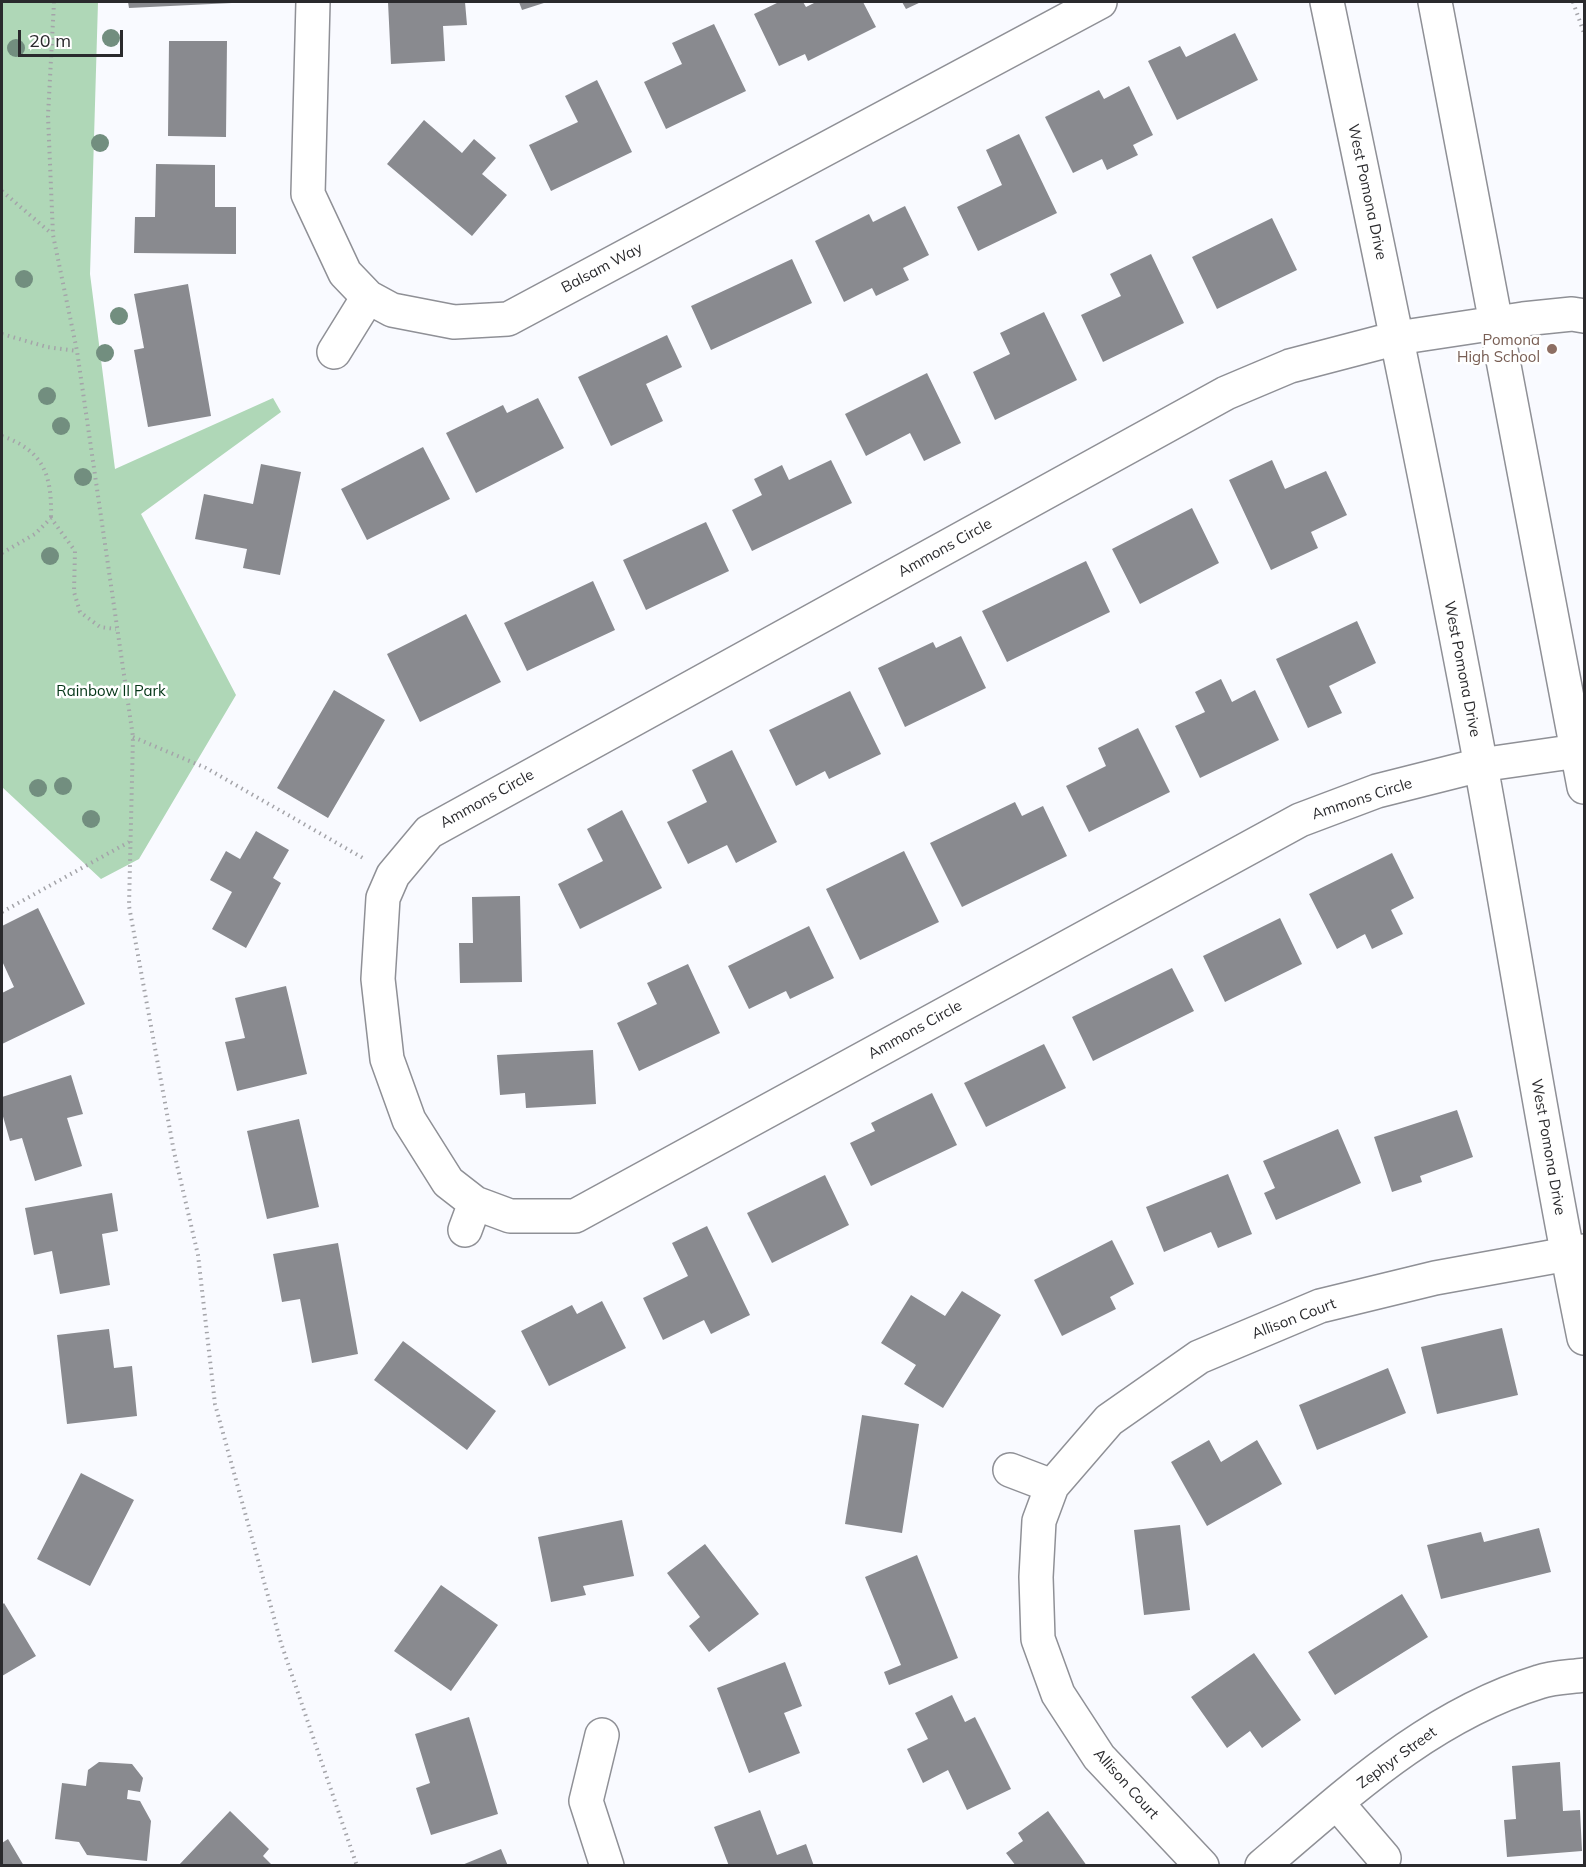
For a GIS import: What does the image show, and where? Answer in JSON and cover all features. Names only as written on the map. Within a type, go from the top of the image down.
[{"type":"street","name":"Balsam Way","points":[[313,2],[308,194],[345,273],[368,297],[392,310],[454,322],[508,319],[1100,2]]},
{"type":"street","name":"West Pomona Drive","points":[[1327,2],[1397,338],[1576,1253],[1584,1338]]},
{"type":"street","points":[[1435,2],[1495,323],[1581,751],[1584,787]]},
{"type":"street","points":[[334,352],[368,297]]},
{"type":"street","name":"Ammons Circle","points":[[1581,751],[1480,765],[1377,791],[1300,820],[575,1216],[470,1217],[409,1120],[387,1059],[378,979],[383,898],[393,874],[429,832],[1226,393],[1290,366],[1397,338],[1495,323],[1572,314],[1584,316]]},
{"type":"street","name":"Allison Court","points":[[1202,1866],[1099,1757],[1058,1694],[1038,1640],[1036,1587],[1039,1521],[1052,1486],[1109,1420],[1199,1357],[1320,1306],[1435,1278],[1576,1253]]},
{"type":"street","points":[[1010,1470],[1052,1486]]},
{"type":"street","name":"Zephyr Street","points":[[1262,1866],[1413,1742],[1490,1700],[1541,1681],[1584,1675]]},
{"type":"street","points":[[602,1735],[586,1801],[607,1866]]},
{"type":"street","points":[[1337,1803],[1384,1858]]},
{"type":"path","points":[[54,2],[48,116],[52,235],[77,351],[133,737],[129,906],[174,1152],[198,1255],[215,1404],[281,1644],[357,1866]]},
{"type":"path","points":[[1573,2],[1584,33]]},
{"type":"path","points":[[2,190],[52,235]]},
{"type":"path","points":[[2,334],[47,347],[77,351]]},
{"type":"path","points":[[2,436],[21,443],[35,454],[44,468],[51,493],[51,518],[75,551],[74,592],[80,612],[100,627],[116,629]]},
{"type":"path","points":[[2,553],[35,534],[51,518]]},
{"type":"path","points":[[133,737],[206,768],[393,874]]},
{"type":"path","points":[[2,912],[129,842]]},
{"type":"green space","name":"Rainbow II Park","points":[[2,2],[98,2],[90,274],[115,469],[273,398],[281,412],[141,514],[236,695],[139,859],[101,879],[2,787]]},
{"type":"building","points":[[128,2],[232,2],[232,3],[129,8]]},
{"type":"building","points":[[388,2],[465,2],[467,25],[443,26],[445,61],[391,64]]},
{"type":"building","points":[[519,2],[547,2],[522,10]]},
{"type":"building","points":[[779,2],[803,2],[806,7],[816,2],[863,2],[876,27],[808,61],[805,54],[779,66],[754,14]]},
{"type":"building","points":[[902,2],[921,2],[906,9]]},
{"type":"building","points":[[714,24],[746,91],[666,129],[644,82],[682,64],[672,43]]},
{"type":"building","points":[[1235,33],[1258,80],[1177,120],[1148,61],[1180,46],[1186,57]]},
{"type":"building","points":[[169,41],[227,41],[226,137],[168,136]]},
{"type":"building","points":[[597,80],[632,152],[551,191],[529,145],[578,122],[565,96]]},
{"type":"building","points":[[1129,86],[1153,135],[1133,145],[1138,155],[1107,170],[1102,159],[1073,173],[1045,117],[1099,90],[1104,99]]},
{"type":"building","points":[[424,120],[462,153],[474,139],[496,158],[482,174],[507,195],[472,236],[387,164]]},
{"type":"building","points":[[1019,134],[1057,213],[978,251],[957,207],[1002,185],[986,150]]},
{"type":"building","points":[[156,164],[215,165],[215,207],[236,207],[236,254],[134,253],[135,217],[155,217]]},
{"type":"building","points":[[905,206],[929,255],[903,268],[909,280],[876,296],[872,288],[844,302],[815,241],[869,214],[873,222]]},
{"type":"building","points":[[1272,218],[1297,270],[1217,309],[1192,257]]},
{"type":"building","points":[[1151,254],[1184,323],[1103,362],[1081,315],[1121,296],[1110,274]]},
{"type":"building","points":[[792,259],[812,303],[711,350],[691,306]]},
{"type":"building","points":[[188,284],[211,416],[148,427],[134,350],[144,348],[134,294]]},
{"type":"building","points":[[1044,312],[1077,380],[995,420],[973,372],[1010,354],[1000,333]]},
{"type":"building","points":[[667,335],[682,367],[646,384],[663,421],[611,446],[578,377]]},
{"type":"building","points":[[927,373],[961,443],[924,461],[910,433],[866,456],[845,414]]},
{"type":"building","points":[[538,398],[564,448],[476,493],[446,433],[503,405],[507,413]]},
{"type":"building","points":[[423,447],[450,499],[367,540],[341,489]]},
{"type":"building","points":[[831,460],[852,503],[752,551],[732,510],[762,495],[754,479],[782,465],[789,480]]},
{"type":"building","points":[[1272,460],[1285,489],[1326,471],[1347,515],[1311,532],[1318,548],[1271,570],[1229,480]]},
{"type":"building","points":[[261,464],[301,472],[280,575],[243,568],[247,549],[195,539],[204,494],[253,504]]},
{"type":"building","points":[[1192,508],[1219,563],[1140,604],[1112,549]]},
{"type":"building","points":[[706,522],[729,571],[646,610],[623,560]]},
{"type":"building","points":[[1086,561],[1110,612],[1007,662],[982,611]]},
{"type":"building","points":[[593,581],[615,630],[527,671],[504,623]]},
{"type":"building","points":[[466,614],[501,682],[420,722],[387,654]]},
{"type":"building","points":[[1357,621],[1376,663],[1329,686],[1342,713],[1308,728],[1276,659]]},
{"type":"building","points":[[961,636],[986,688],[905,727],[878,668],[933,642],[936,648]]},
{"type":"building","points":[[1221,679],[1232,702],[1255,690],[1279,740],[1200,778],[1175,726],[1205,712],[1195,692]]},
{"type":"building","points":[[334,690],[385,720],[328,818],[277,788]]},
{"type":"building","points":[[850,691],[881,754],[829,779],[825,771],[796,786],[769,730]]},
{"type":"building","points":[[1138,728],[1170,792],[1089,832],[1066,786],[1106,766],[1098,748]]},
{"type":"building","points":[[732,750],[777,842],[736,863],[727,845],[688,864],[667,822],[707,802],[692,770]]},
{"type":"building","points":[[1015,802],[1022,816],[1043,806],[1067,856],[962,907],[930,843]]},
{"type":"building","points":[[622,810],[662,888],[580,929],[558,884],[603,861],[587,829]]},
{"type":"building","points":[[256,831],[289,850],[273,878],[281,883],[246,948],[212,929],[232,892],[210,880],[226,851],[240,859]]},
{"type":"building","points":[[904,851],[939,922],[860,960],[826,889]]},
{"type":"building","points":[[1392,853],[1414,898],[1391,910],[1403,934],[1372,949],[1365,934],[1337,949],[1309,894]]},
{"type":"building","points":[[520,896],[522,982],[460,983],[459,943],[473,943],[472,897]]},
{"type":"building","points":[[38,908],[85,1004],[2,1044],[2,993],[14,987],[2,961],[2,926]]},
{"type":"building","points":[[1280,918],[1302,964],[1225,1002],[1203,956]]},
{"type":"building","points":[[809,926],[834,978],[790,999],[786,991],[749,1009],[728,966]]},
{"type":"building","points":[[688,964],[720,1033],[639,1071],[617,1023],[657,1004],[647,983]]},
{"type":"building","points":[[1172,968],[1194,1011],[1093,1061],[1072,1017]]},
{"type":"building","points":[[286,986],[307,1074],[237,1091],[225,1042],[245,1038],[235,998]]},
{"type":"building","points":[[1044,1044],[1066,1088],[986,1127],[964,1083]]},
{"type":"building","points":[[593,1050],[596,1104],[526,1108],[525,1093],[500,1095],[497,1055]]},
{"type":"building","points":[[71,1075],[83,1114],[67,1118],[82,1166],[35,1181],[22,1138],[10,1141],[2,1113],[2,1097]]},
{"type":"building","points":[[932,1093],[957,1145],[871,1186],[850,1143],[875,1131],[871,1123]]},
{"type":"building","points":[[1457,1110],[1473,1157],[1420,1176],[1422,1182],[1392,1192],[1374,1137]]},
{"type":"building","points":[[299,1119],[319,1207],[267,1219],[247,1131]]},
{"type":"building","points":[[1338,1129],[1361,1183],[1276,1220],[1264,1193],[1275,1188],[1263,1161]]},
{"type":"building","points":[[1228,1174],[1252,1234],[1218,1248],[1211,1232],[1164,1252],[1146,1207]]},
{"type":"building","points":[[825,1175],[849,1225],[772,1263],[747,1213]]},
{"type":"building","points":[[112,1193],[118,1231],[102,1234],[110,1285],[60,1294],[52,1251],[34,1255],[25,1208]]},
{"type":"building","points":[[707,1226],[750,1315],[711,1334],[704,1320],[663,1340],[643,1298],[688,1276],[672,1243]]},
{"type":"building","points":[[1112,1240],[1134,1284],[1110,1297],[1116,1309],[1062,1336],[1034,1280]]},
{"type":"building","points":[[338,1243],[358,1354],[312,1363],[300,1299],[282,1302],[273,1254]]},
{"type":"building","points":[[962,1291],[1001,1315],[943,1408],[904,1384],[916,1365],[881,1343],[911,1295],[945,1316]]},
{"type":"building","points":[[602,1301],[626,1348],[549,1386],[521,1331],[572,1305],[577,1314]]},
{"type":"building","points":[[1502,1328],[1518,1395],[1437,1414],[1421,1347]]},
{"type":"building","points":[[109,1329],[114,1368],[132,1366],[137,1416],[67,1424],[57,1335]]},
{"type":"building","points":[[403,1341],[496,1411],[467,1450],[374,1380]]},
{"type":"building","points":[[1388,1368],[1406,1413],[1317,1450],[1299,1405]]},
{"type":"building","points":[[862,1415],[919,1424],[902,1533],[845,1524]]},
{"type":"building","points":[[1209,1440],[1221,1462],[1257,1440],[1282,1484],[1207,1526],[1171,1462]]},
{"type":"building","points":[[81,1473],[134,1500],[90,1586],[37,1559]]},
{"type":"building","points":[[622,1520],[634,1576],[583,1586],[586,1595],[551,1602],[538,1537]]},
{"type":"building","points":[[1180,1525],[1190,1610],[1144,1615],[1134,1530]]},
{"type":"building","points":[[1539,1528],[1551,1572],[1441,1599],[1427,1545],[1481,1532],[1484,1542]]},
{"type":"building","points":[[705,1544],[759,1614],[709,1652],[689,1626],[700,1617],[667,1573]]},
{"type":"building","points":[[917,1555],[958,1658],[889,1685],[884,1672],[901,1665],[865,1577]]},
{"type":"building","points":[[441,1585],[498,1625],[451,1691],[394,1651]]},
{"type":"building","points":[[1402,1594],[1428,1637],[1335,1695],[1308,1652]]},
{"type":"building","points":[[4,1603],[36,1656],[2,1676],[2,1605]]},
{"type":"building","points":[[1254,1653],[1301,1720],[1262,1748],[1250,1731],[1227,1748],[1191,1697]]},
{"type":"building","points":[[785,1662],[802,1706],[784,1713],[800,1753],[749,1773],[717,1688]]},
{"type":"building","points":[[952,1695],[965,1722],[975,1717],[1011,1789],[967,1810],[948,1770],[923,1783],[907,1749],[928,1739],[915,1713]]},
{"type":"building","points":[[469,1717],[498,1814],[431,1835],[416,1788],[430,1783],[415,1734]]},
{"type":"building","points":[[99,1762],[132,1764],[143,1778],[140,1792],[128,1790],[127,1799],[140,1801],[151,1821],[147,1861],[87,1855],[79,1842],[55,1839],[62,1783],[86,1786],[88,1770]]},
{"type":"building","points":[[1560,1762],[1563,1811],[1580,1810],[1582,1851],[1507,1857],[1504,1820],[1516,1819],[1512,1766]]},
{"type":"building","points":[[760,1810],[777,1855],[806,1844],[814,1866],[729,1866],[714,1827]]},
{"type":"building","points":[[230,1811],[269,1849],[263,1856],[273,1866],[178,1866]]},
{"type":"building","points":[[1048,1811],[1087,1866],[1016,1866],[1006,1853],[1023,1841],[1018,1833]]},
{"type":"building","points":[[8,1839],[24,1866],[2,1866],[2,1843]]},
{"type":"building","points":[[501,1849],[508,1866],[462,1866],[462,1865]]},
{"type":"place","name":"Pomona High School","points":[[1552,349]]}]
